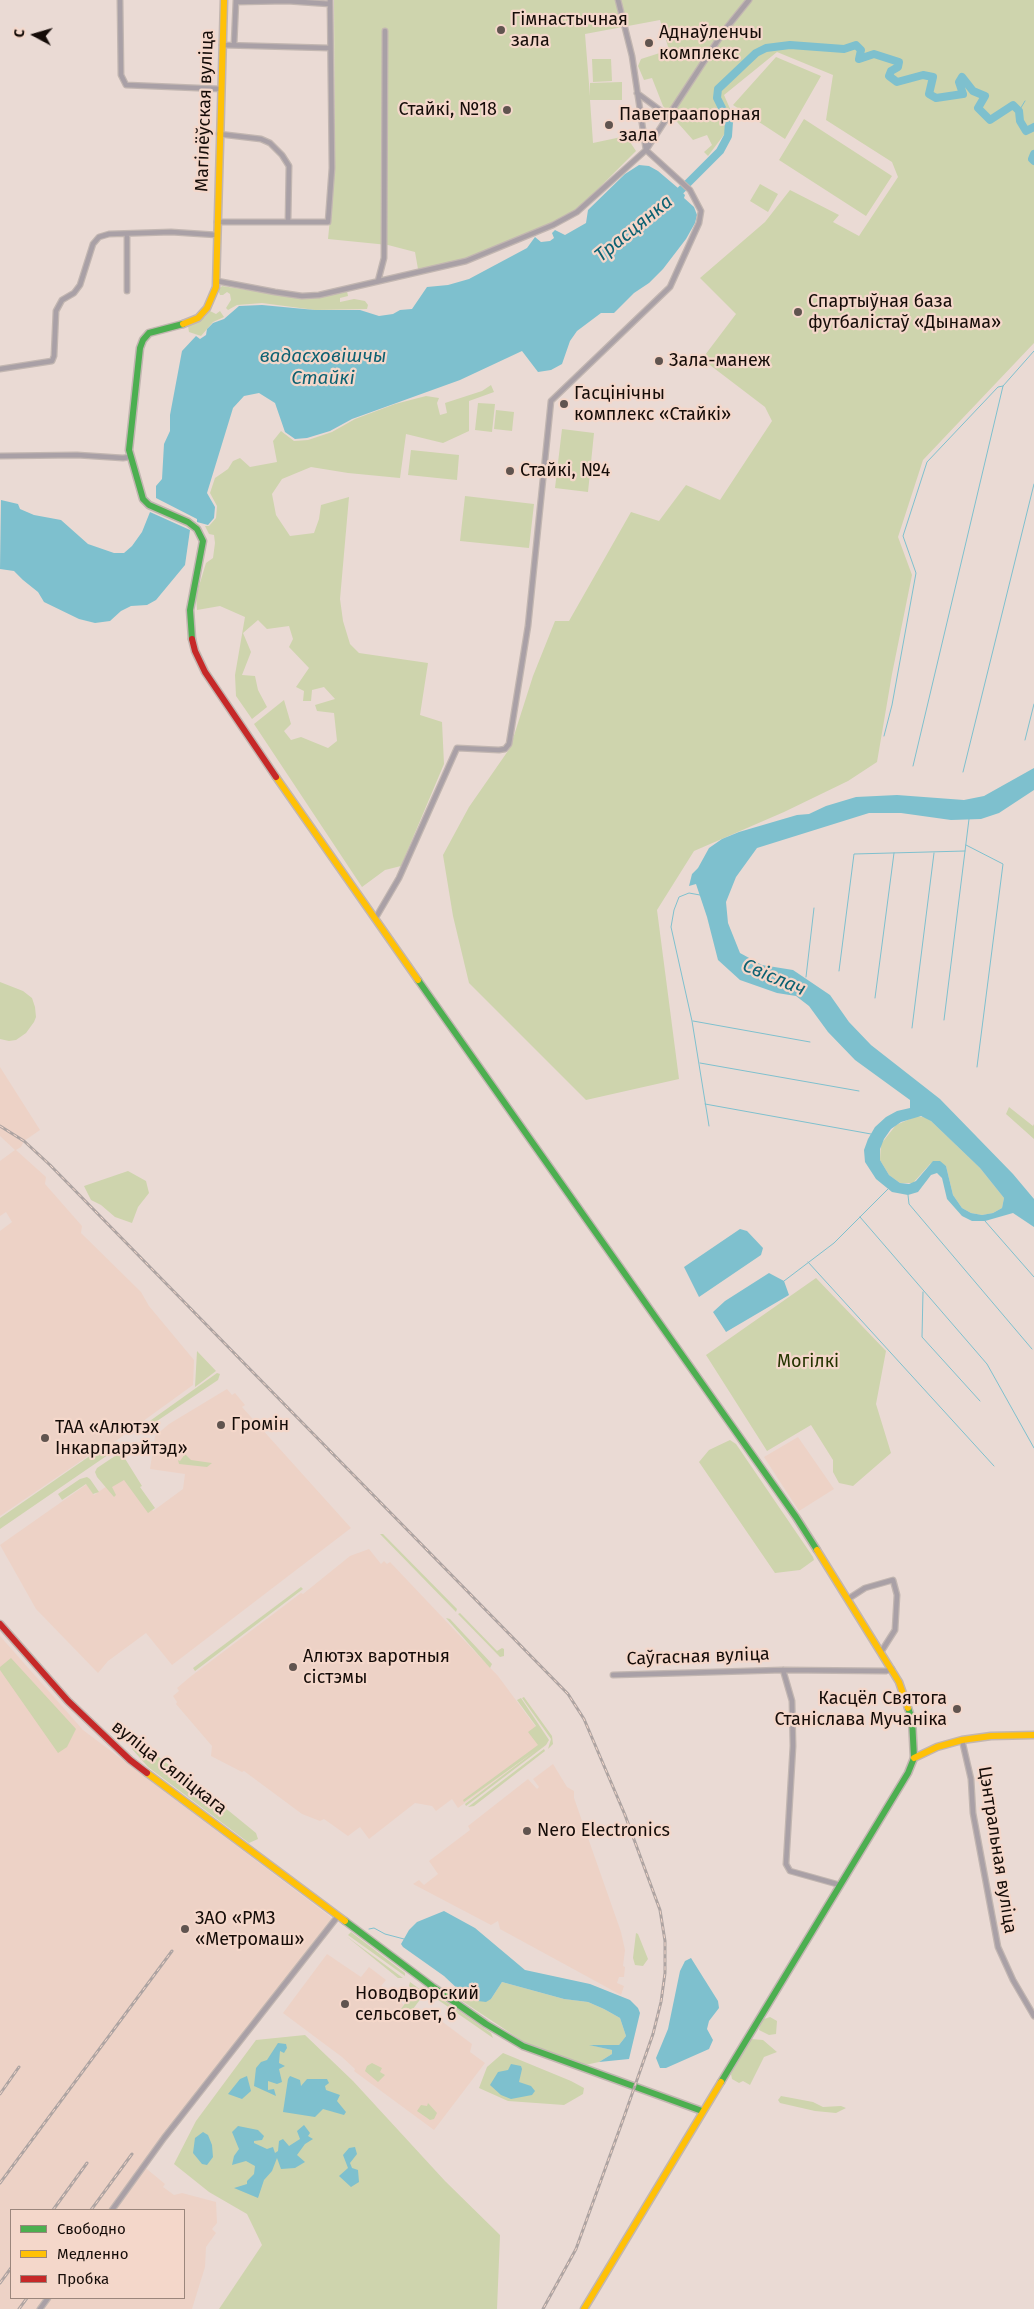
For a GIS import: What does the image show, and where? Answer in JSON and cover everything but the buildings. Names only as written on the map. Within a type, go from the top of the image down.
[{"type":"main road","name":"Магілёўская вуліца","points":[[130,457],[137,374],[143,340],[149,333],[185,324],[198,318],[211,302],[217,281],[219,134],[224,0]]},
{"type":"main road","points":[[130,457],[141,495],[149,504],[188,522],[197,530],[203,541],[201,558],[192,589],[190,620],[192,640],[202,667],[285,791],[789,1507],[892,1669],[903,1690],[909,1709],[914,1758],[908,1772],[584,2309]]},
{"type":"main road","name":"вуліца Сяліцкага","points":[[0,1624],[62,1694],[130,1760],[412,1971],[501,2034],[523,2046],[702,2111]]},
{"type":"main road","points":[[914,1758],[937,1747],[962,1740],[998,1735],[1034,1735]]},
{"type":"street","points":[[120,0],[121,75],[128,86],[221,90]]},
{"type":"street","points":[[375,919],[399,878],[457,748],[499,750],[505,749],[508,744],[528,626],[551,401],[670,287],[701,216],[699,206],[690,190],[646,150],[632,56],[618,0]]},
{"type":"street","points":[[217,281],[309,296],[466,261],[535,233],[570,216],[646,150],[724,31],[749,0]]},
{"type":"street","points":[[217,222],[328,222],[332,168],[330,2],[236,1],[234,45]]},
{"type":"street","points":[[378,282],[384,258],[385,32]]},
{"type":"street","points":[[222,45],[330,48]]},
{"type":"street","points":[[637,93],[668,116]]},
{"type":"street","points":[[219,134],[261,139],[270,143],[282,155],[289,166],[288,222]]},
{"type":"street","points":[[0,369],[52,361],[54,356],[56,311],[59,304],[80,286],[96,239],[104,235],[113,234],[176,232],[217,235]]},
{"type":"street","points":[[127,235],[127,291]]},
{"type":"street","points":[[0,456],[130,457]]},
{"type":"street","points":[[848,1599],[865,1588],[893,1580],[897,1594],[894,1630],[881,1652]]},
{"type":"street","name":"Саўгасная вуліца","points":[[613,1675],[783,1670],[886,1671],[892,1669]]},
{"type":"street","name":"Саўгасная вуліца","points":[[783,1670],[792,1701],[792,1746],[786,1864],[790,1871],[840,1885]]},
{"type":"street","name":"Цэнтральная вуліца","points":[[962,1740],[971,1779],[973,1813],[998,1947],[1013,1980],[1034,2016]]},
{"type":"street","points":[[113,2209],[172,2128],[338,1916]]},
{"type":"shaded area","points":[[0,1067],[40,1130],[24,1141],[21,1147],[16,1150],[46,1177],[45,1184],[82,1226],[81,1233],[141,1292],[149,1306],[194,1360],[193,1385],[99,1453],[97,1450],[0,1516],[0,1231],[12,1222],[6,1212],[0,1216],[0,1161],[15,1150],[0,1136]]},
{"type":"shaded area","points":[[227,1389],[232,1395],[235,1393],[245,1405],[242,1407],[351,1528],[172,1665],[146,1633],[108,1661],[98,1673],[36,1609],[0,1545],[87,1484],[94,1495],[127,1472],[153,1511],[183,1489],[185,1474],[150,1469],[155,1436],[169,1424]]},
{"type":"shaded area","points":[[798,1437],[834,1489],[799,1511],[764,1457]]},
{"type":"shaded area","points":[[369,1549],[381,1564],[384,1561],[387,1564],[390,1562],[498,1676],[547,1742],[458,1808],[452,1799],[436,1811],[432,1806],[415,1803],[369,1839],[360,1827],[348,1836],[324,1819],[320,1821],[302,1814],[244,1771],[242,1772],[211,1756],[212,1746],[176,1704],[177,1702],[173,1696],[179,1691],[177,1688],[190,1677],[301,1593],[303,1594],[350,1556]]},
{"type":"shaded area","points":[[0,1636],[83,1730],[332,1918],[142,2165],[165,2184],[163,2187],[174,2195],[182,2193],[216,2202],[217,2223],[212,2229],[216,2233],[206,2247],[205,2267],[192,2309],[0,2309]]},
{"type":"shaded area","points":[[553,1764],[567,1787],[574,1791],[574,1798],[621,1932],[625,1950],[623,1966],[625,1967],[624,1977],[619,1977],[617,1983],[624,1986],[621,1995],[500,1929],[498,1921],[491,1925],[413,1884],[419,1880],[424,1885],[438,1874],[429,1861],[470,1830],[468,1826],[528,1779],[537,1789],[539,1787],[533,1779]]},
{"type":"shaded area","points":[[327,1954],[361,1977],[369,1967],[386,1980],[381,1986],[404,2005],[401,2009],[412,2008],[419,2014],[424,2008],[472,2044],[470,2052],[485,2063],[434,2130],[354,2071],[355,2069],[342,2057],[283,2013]]},
{"type":"green space","points":[[334,0],[1034,0],[1034,343],[923,460],[898,537],[912,575],[877,762],[848,781],[784,812],[694,851],[657,910],[679,1079],[586,1100],[469,983],[453,916],[443,855],[469,807],[510,748],[533,676],[555,621],[569,621],[631,512],[659,521],[686,485],[720,500],[772,421],[765,407],[702,359],[736,314],[700,278],[765,222],[790,190],[839,215],[833,222],[859,236],[898,177],[892,162],[826,120],[833,75],[777,52],[724,95],[735,120],[708,156],[704,152],[712,145],[707,135],[693,140],[663,106],[652,78],[644,80],[638,66],[641,59],[669,50],[660,20],[585,34],[590,96],[590,83],[622,82],[622,100],[590,100],[593,143],[626,136],[636,151],[575,212],[461,262],[418,269],[415,252],[388,245],[328,239],[335,168]]},
{"type":"green space","points":[[776,57],[821,76],[785,139],[733,105]]},
{"type":"green space","points":[[592,59],[611,59],[612,81],[593,82]]},
{"type":"green space","points":[[804,119],[892,176],[866,216],[779,160]]},
{"type":"green space","points":[[760,184],[778,194],[768,212],[750,201]]},
{"type":"green space","points":[[222,286],[306,299],[347,291],[348,296],[340,298],[340,302],[354,299],[365,301],[368,305],[367,309],[315,310],[262,303],[237,305],[228,310],[226,308],[231,300],[230,294],[227,292],[220,295],[218,290]]},
{"type":"green space","points":[[210,311],[216,314],[220,311],[224,317],[213,322],[201,336],[189,332],[188,326],[205,317]]},
{"type":"green space","points":[[491,385],[494,392],[469,401],[469,431],[443,443],[406,434],[400,478],[311,467],[282,479],[272,494],[276,515],[290,536],[314,533],[321,505],[349,497],[340,599],[343,621],[350,644],[359,653],[428,663],[420,715],[442,722],[444,764],[401,866],[385,870],[362,887],[254,724],[284,700],[291,724],[284,731],[291,740],[301,737],[328,748],[337,741],[334,713],[317,711],[315,705],[335,699],[324,687],[312,690],[311,701],[303,701],[304,691],[296,687],[309,668],[289,647],[293,639],[289,626],[267,629],[258,620],[243,633],[251,652],[242,675],[255,676],[258,690],[267,707],[252,719],[236,696],[235,675],[245,617],[220,606],[197,610],[196,596],[206,563],[213,558],[215,543],[214,535],[209,534],[205,526],[209,526],[216,518],[217,506],[210,493],[215,478],[228,469],[233,461],[240,458],[250,467],[277,462],[273,441],[281,431],[294,441],[308,440],[332,432],[355,419],[395,404],[426,396],[439,398],[437,403],[440,415],[447,413],[445,403],[482,391]]},
{"type":"green space","points":[[478,403],[495,404],[492,432],[475,430]]},
{"type":"green space","points":[[496,410],[514,412],[512,431],[494,429]]},
{"type":"green space","points":[[562,429],[594,433],[588,492],[555,488]]},
{"type":"green space","points":[[411,450],[459,455],[457,480],[408,475]]},
{"type":"green space","points":[[465,496],[534,504],[529,548],[460,541]]},
{"type":"green space","points":[[0,982],[23,991],[32,998],[35,1007],[36,1017],[34,1022],[26,1033],[16,1040],[0,1039]]},
{"type":"green space","points":[[1009,1107],[1033,1126],[1034,1124],[1034,1139],[1006,1114]]},
{"type":"green space","points":[[917,1116],[928,1118],[980,1168],[1004,1198],[1002,1208],[993,1213],[982,1215],[971,1213],[962,1208],[953,1195],[946,1166],[937,1161],[930,1164],[913,1183],[900,1183],[889,1175],[880,1160],[881,1144],[896,1125]]},
{"type":"green space","points":[[128,1171],[146,1181],[149,1193],[138,1207],[132,1223],[115,1217],[101,1205],[91,1200],[84,1186]]},
{"type":"green space","name":"Могілкі","points":[[816,1278],[886,1351],[876,1404],[891,1453],[853,1486],[839,1483],[833,1472],[833,1460],[811,1425],[767,1451],[706,1355]]},
{"type":"green space","points":[[197,1351],[216,1371],[195,1387]]},
{"type":"green space","points":[[217,1373],[220,1374],[218,1380],[151,1425],[147,1423]]},
{"type":"green space","points":[[730,1440],[736,1444],[813,1557],[814,1560],[800,1570],[775,1573],[699,1462],[709,1450]]},
{"type":"green space","points":[[115,1442],[118,1448],[0,1529],[0,1518],[97,1451],[99,1454]]},
{"type":"green space","points":[[118,1454],[124,1457],[142,1486],[140,1487],[155,1508],[148,1513],[124,1480],[112,1487],[116,1495],[114,1497],[97,1477],[95,1472],[97,1468]]},
{"type":"green space","points":[[185,1454],[191,1460],[212,1463],[207,1467],[179,1464],[178,1460],[180,1461]]},
{"type":"green space","points":[[87,1477],[99,1492],[93,1494],[86,1484],[62,1500],[58,1494],[80,1479]]},
{"type":"green space","points":[[380,1534],[383,1534],[457,1609],[456,1612]]},
{"type":"green space","points":[[301,1587],[303,1589],[195,1671],[193,1668]]},
{"type":"green space","points":[[460,1613],[497,1651],[502,1648],[504,1649],[504,1656],[500,1657],[458,1614]]},
{"type":"green space","points":[[446,1618],[450,1619],[492,1664],[490,1668]]},
{"type":"green space","points":[[11,1658],[76,1729],[67,1747],[58,1753],[0,1670],[0,1667]]},
{"type":"green space","points":[[524,1697],[552,1736],[553,1744],[548,1749],[551,1739],[522,1698]]},
{"type":"green space","points":[[521,1698],[549,1740],[546,1745],[466,1806],[465,1804],[535,1751],[464,1802],[463,1800],[538,1745],[528,1732],[536,1726],[517,1700]]},
{"type":"green space","points":[[134,1744],[147,1748],[256,1833],[258,1839],[249,1843],[148,1767],[132,1749]]},
{"type":"green space","points":[[544,1749],[545,1751],[474,1806],[468,1807]]},
{"type":"green space","points":[[351,1932],[405,1973],[405,1976],[348,1935]]},
{"type":"green space","points":[[636,1933],[648,1959],[643,1966],[635,1965],[633,1958]]},
{"type":"green space","points":[[346,1936],[403,1978],[398,1978]]},
{"type":"green space","points":[[410,1982],[425,1993],[413,2009],[401,2009],[414,1991],[409,1986]]},
{"type":"green space","points":[[502,1982],[564,1999],[588,2002],[620,2018],[626,2036],[619,2045],[590,2045],[612,2050],[612,2054],[599,2062],[585,2065],[527,2044],[462,2001],[461,1992],[478,2001],[491,1999]]},
{"type":"green space","points":[[433,1993],[491,2033],[493,2038],[431,1995]]},
{"type":"green space","points":[[770,2017],[777,2021],[776,2034],[769,2035],[759,2030],[761,2020]]},
{"type":"green space","points":[[305,2035],[353,2081],[445,2181],[500,2235],[497,2309],[219,2309],[262,2245],[247,2214],[209,2192],[174,2164],[196,2121],[256,2040]]},
{"type":"green space","points":[[751,2039],[763,2040],[777,2052],[764,2057],[750,2085],[743,2081],[739,2083],[732,2079],[731,2074]]},
{"type":"green space","points":[[503,2053],[571,2081],[584,2088],[583,2094],[564,2105],[508,2101],[479,2088],[487,2067]]},
{"type":"green space","points":[[372,2063],[382,2068],[380,2072],[385,2075],[378,2082],[365,2071],[367,2066]]},
{"type":"green space","points":[[781,2096],[813,2102],[823,2107],[841,2106],[846,2108],[836,2113],[815,2111],[780,2103],[778,2100]]},
{"type":"green space","points":[[428,2103],[437,2113],[434,2119],[430,2120],[417,2111],[421,2105],[427,2106]]},
{"type":"water","name":"вадасховішчы Стайкі","points":[[639,165],[649,166],[658,171],[685,195],[684,198],[694,207],[697,215],[695,223],[686,239],[663,269],[649,283],[634,293],[614,313],[601,313],[577,331],[570,341],[562,364],[551,370],[538,372],[522,351],[460,380],[352,419],[330,431],[307,438],[295,439],[285,432],[275,403],[259,393],[244,396],[233,408],[207,493],[215,507],[214,518],[208,525],[197,522],[197,519],[156,498],[156,486],[162,479],[164,444],[170,431],[170,415],[182,351],[196,336],[200,339],[206,335],[207,329],[213,323],[224,319],[239,306],[262,305],[315,310],[360,310],[379,316],[393,314],[400,310],[412,309],[427,287],[448,285],[469,279],[527,248],[535,237],[541,242],[550,241],[554,238],[552,233],[555,230],[565,235],[586,223],[588,210],[625,174]]},
{"type":"water","points":[[1,500],[18,504],[20,509],[34,515],[61,520],[88,544],[114,553],[124,553],[132,546],[142,532],[150,512],[190,530],[185,565],[156,600],[147,605],[131,606],[121,611],[110,621],[95,623],[79,619],[44,602],[38,592],[14,571],[0,569]]},
{"type":"water","name":"Свіслач","points":[[1034,768],[1034,790],[999,813],[981,819],[951,820],[901,813],[869,813],[757,848],[736,877],[726,902],[728,923],[740,953],[762,965],[793,970],[830,995],[849,1022],[871,1045],[940,1099],[1013,1174],[1034,1199],[1034,1227],[1013,1213],[985,1221],[972,1221],[962,1216],[947,1199],[942,1178],[937,1173],[931,1175],[918,1192],[908,1195],[892,1192],[876,1179],[865,1162],[864,1150],[868,1139],[875,1127],[886,1117],[897,1111],[910,1108],[910,1100],[855,1060],[828,1032],[809,1006],[796,996],[777,993],[740,980],[718,960],[696,884],[689,886],[692,874],[698,868],[709,848],[722,839],[739,832],[797,815],[809,814],[826,806],[856,797],[897,795],[964,800],[984,796]],"holes":[[[921,1116],[931,1121],[980,1168],[1004,1198],[1002,1208],[993,1213],[982,1215],[971,1213],[962,1208],[953,1195],[946,1166],[940,1161],[933,1161],[916,1181],[909,1184],[900,1183],[889,1175],[880,1160],[880,1149],[891,1129],[901,1122]]]},
{"type":"water","points":[[740,1229],[747,1231],[763,1248],[761,1255],[699,1297],[684,1267]]},
{"type":"water","points":[[769,1273],[784,1281],[789,1295],[726,1332],[713,1312],[725,1301]]},
{"type":"water","points":[[444,1911],[475,1928],[525,1970],[590,1984],[630,2000],[640,2013],[629,2059],[599,2062],[612,2054],[612,2050],[589,2045],[619,2045],[626,2036],[620,2018],[604,2009],[588,2002],[564,1999],[502,1982],[491,1999],[486,2002],[478,2001],[461,1992],[444,1976],[403,1947],[401,1944],[409,1930],[417,1922]]},
{"type":"water","points":[[691,1958],[718,2001],[719,2008],[709,2021],[707,2029],[713,2040],[709,2049],[666,2068],[660,2068],[656,2058],[668,2029],[680,1971],[685,1961]]},
{"type":"water","points":[[278,2043],[286,2044],[287,2048],[284,2053],[280,2051],[279,2063],[285,2066],[279,2069],[282,2082],[277,2084],[268,2081],[268,2090],[274,2089],[276,2096],[254,2086],[256,2068],[261,2062],[267,2060]]},
{"type":"water","points":[[511,2064],[521,2066],[519,2082],[531,2086],[535,2091],[532,2095],[511,2099],[501,2095],[490,2085],[498,2072],[508,2070]]},
{"type":"water","points":[[247,2076],[251,2091],[242,2099],[228,2094],[240,2079]]},
{"type":"water","points":[[290,2076],[300,2080],[301,2086],[307,2079],[327,2079],[329,2083],[325,2086],[326,2090],[340,2095],[337,2101],[346,2112],[344,2115],[323,2109],[315,2117],[283,2112]]},
{"type":"water","points":[[304,2125],[310,2133],[308,2136],[313,2139],[305,2144],[297,2155],[305,2162],[295,2168],[281,2169],[277,2158],[272,2171],[264,2180],[258,2198],[234,2188],[247,2184],[247,2181],[254,2174],[255,2166],[246,2161],[232,2165],[234,2156],[239,2149],[232,2132],[238,2126],[258,2130],[264,2136],[262,2140],[254,2141],[254,2143],[267,2149],[273,2147],[275,2153],[278,2151],[279,2141],[283,2139],[289,2146],[300,2139],[297,2131]]},
{"type":"water","points":[[203,2132],[208,2135],[212,2145],[213,2157],[207,2165],[202,2164],[193,2153],[195,2138]]},
{"type":"water","points":[[355,2147],[357,2154],[350,2163],[352,2168],[358,2170],[359,2182],[351,2187],[339,2176],[348,2168],[343,2155],[349,2148]]},
{"type":"waterway","name":"Трасцянка","points":[[674,197],[720,151],[728,136],[729,122],[717,98],[718,89],[756,53],[766,48],[790,45],[844,49],[856,45],[861,50],[859,59],[874,54],[899,62],[898,67],[891,71],[889,76],[897,82],[923,75],[933,77],[929,94],[936,98],[963,94],[959,82],[962,77],[973,91],[985,96],[978,108],[990,120],[1013,105],[1019,111],[1020,121],[1026,131],[1034,127]]},
{"type":"waterway","points":[[1019,111],[1025,101]]},
{"type":"waterway","name":"Трасцянка","points":[[1034,154],[1032,159],[1034,161]]},
{"type":"waterway","points":[[913,766],[1003,386],[1034,351]]},
{"type":"waterway","points":[[884,736],[892,705],[916,573],[903,536],[927,462],[998,387],[1003,386]]},
{"type":"waterway","points":[[963,772],[1034,484]]},
{"type":"waterway","points":[[1025,740],[1034,704]]},
{"type":"waterway","points":[[944,1020],[969,819]]},
{"type":"waterway","points":[[966,845],[1003,864],[977,1067]]},
{"type":"waterway","points":[[839,971],[854,854],[965,851]]},
{"type":"waterway","points":[[875,998],[894,853]]},
{"type":"waterway","points":[[912,1028],[934,853]]},
{"type":"waterway","points":[[700,895],[689,893],[679,897],[671,927],[692,1021],[709,1126]]},
{"type":"waterway","name":"Свіслач","points":[[806,977],[814,908]]},
{"type":"waterway","points":[[693,1021],[810,1042]]},
{"type":"waterway","points":[[700,1063],[859,1091]]},
{"type":"waterway","points":[[705,1104],[871,1134]]},
{"type":"waterway","points":[[784,1281],[834,1243],[888,1189]]},
{"type":"waterway","points":[[908,1195],[909,1204],[1032,1349]]},
{"type":"waterway","points":[[860,1217],[987,1364],[1034,1448]]},
{"type":"waterway","points":[[985,1221],[1034,1277]]},
{"type":"waterway","points":[[808,1262],[994,1466]]},
{"type":"waterway","points":[[923,1292],[922,1337],[980,1401]]},
{"type":"waterway","points":[[369,1929],[374,1928],[385,1934],[404,1939]]},
{"type":"railway","points":[[0,1126],[24,1141],[50,1165],[568,1694],[584,1719],[625,1815],[660,1910],[665,1941],[665,1973],[661,2002],[653,2034],[624,2117],[576,2249],[543,2309]]},
{"type":"railway","points":[[0,2183],[172,1951]]},
{"type":"railway","points":[[0,2094],[19,2067]]},
{"type":"railway","points":[[92,2209],[132,2154]]},
{"type":"railway","points":[[54,2209],[87,2163]]},
{"type":"railway","points":[[0,2283],[10,2269]]},
{"type":"railway","points":[[19,2309],[26,2299]]},
{"type":"traffic: fast","points":[[183,324],[149,333],[143,340],[140,348],[129,450],[143,499],[149,505],[188,522],[197,529],[203,541],[190,610],[192,639]]},
{"type":"traffic: fast","points":[[418,980],[796,1517],[817,1550]]},
{"type":"traffic: fast","points":[[721,2082],[908,1773],[914,1758],[912,1719],[908,1708]]},
{"type":"traffic: fast","points":[[345,1921],[433,1987],[486,2024],[523,2046],[702,2111]]},
{"type":"traffic: slow","points":[[183,324],[198,318],[207,308],[216,287],[224,0]]},
{"type":"traffic: slow","points":[[276,777],[418,980]]},
{"type":"traffic: slow","points":[[817,1550],[899,1682],[908,1708]]},
{"type":"traffic: slow","points":[[914,1758],[937,1747],[962,1740],[991,1736],[1034,1735]]},
{"type":"traffic: slow","points":[[147,1773],[345,1921]]},
{"type":"traffic: slow","points":[[584,2309],[721,2082]]},
{"type":"traffic: jam","points":[[192,639],[195,651],[205,672],[276,777]]},
{"type":"traffic: jam","points":[[0,1624],[68,1701],[130,1760],[147,1773]]},
{"type":"place","name":"Гімнастычная зала","points":[[501,30]]},
{"type":"place","name":"Аднаўленчы комплекс","points":[[649,43]]},
{"type":"place","name":"Стайкі, №18","points":[[507,110]]},
{"type":"place","name":"Паветраапорная зала","points":[[609,125]]},
{"type":"place","name":"Спартыўная база футбалістаў «Дынама»","points":[[798,312]]},
{"type":"place","name":"Зала-манеж","points":[[659,361]]},
{"type":"place","name":"Гасцінічны комплекс «Стайкі»","points":[[564,404]]},
{"type":"place","name":"Стайкі, №4","points":[[510,471]]},
{"type":"place","name":"Громін","points":[[221,1425]]},
{"type":"place","name":"ТАА «Алютэх Інкарпарэйтэд»","points":[[45,1438]]},
{"type":"place","name":"Алютэх варотныя сістэмы","points":[[293,1667]]},
{"type":"place","name":"Касцёл Святога Станіслава Мучаніка","points":[[957,1709]]},
{"type":"place","name":"Nero Electronics","points":[[527,1831]]},
{"type":"place","name":"ЗАО «РМЗ «Метромаш»","points":[[185,1929]]},
{"type":"place","name":"Новодворский сельсовет, 6","points":[[345,2004]]}]
